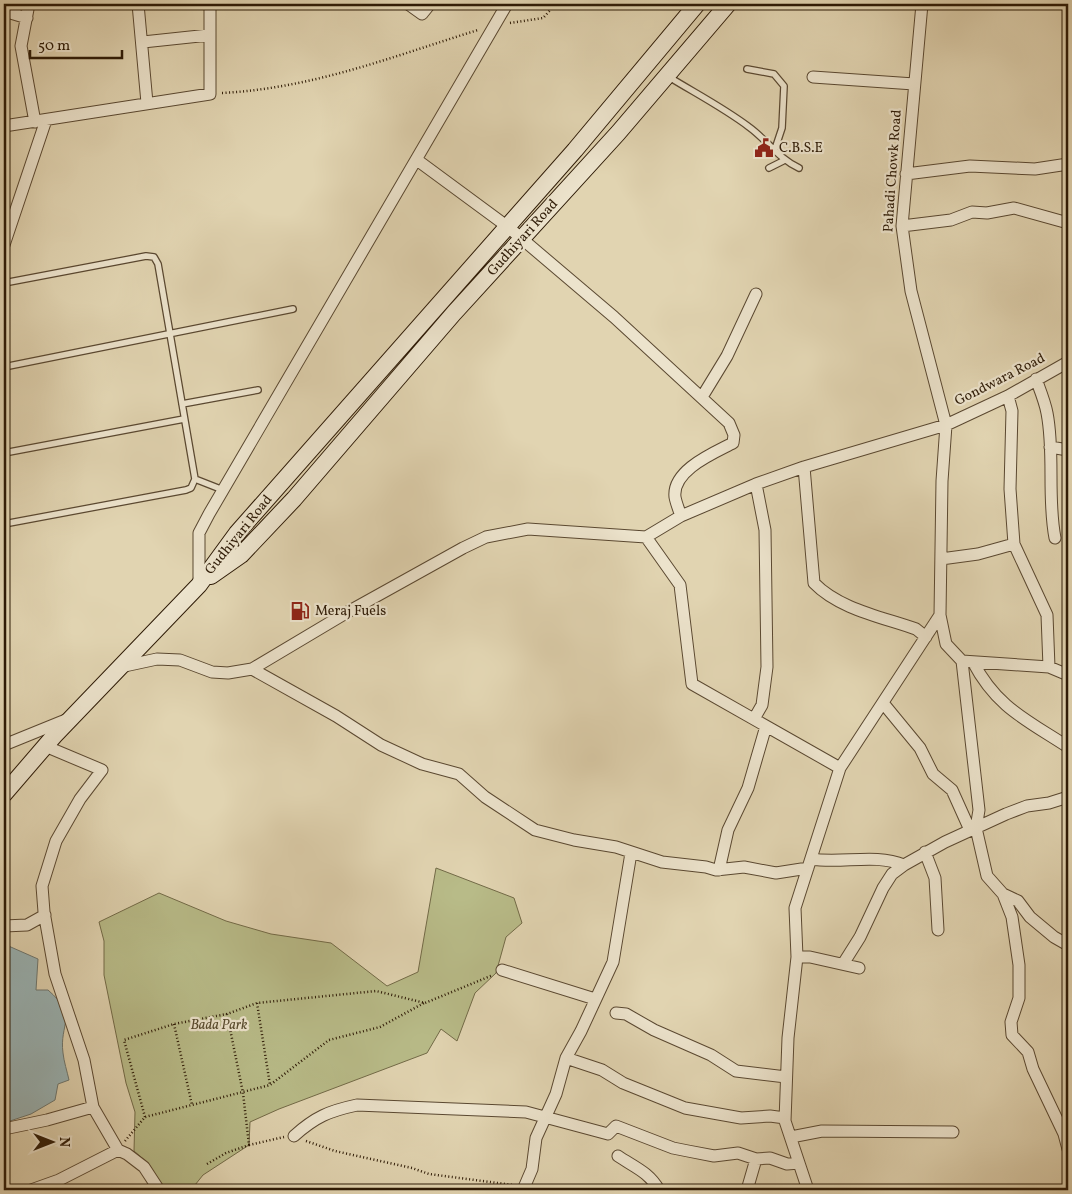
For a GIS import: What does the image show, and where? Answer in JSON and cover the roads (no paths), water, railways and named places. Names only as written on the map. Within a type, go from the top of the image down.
[{"type":"street","points":[[4,245],[41,121],[21,46],[29,4]]},
{"type":"street","points":[[138,4],[143,42],[147,103]]},
{"type":"street","points":[[4,126],[210,94],[210,4]]},
{"type":"street","points":[[408,4],[422,14],[430,4]]},
{"type":"street","points":[[4,794],[72,717],[199,585],[199,533],[507,4]]},
{"type":"street","name":"Gudhiyari Road","points":[[199,585],[237,533],[508,227],[697,4]]},
{"type":"street","name":"Gudhiyari Road","points":[[199,585],[241,555],[254,541],[668,76],[728,4]]},
{"type":"street","name":"Pahadi Chowk Road","points":[[922,4],[902,226],[911,291],[946,425],[942,481],[940,615],[946,644],[967,661],[1011,711],[1068,747]]},
{"type":"street","points":[[4,11],[27,18]]},
{"type":"street","points":[[143,42],[209,35]]},
{"type":"street","points":[[813,77],[914,84]]},
{"type":"street","points":[[416,160],[508,227],[614,317],[660,362],[702,397],[729,423],[734,435],[733,443],[712,454],[681,477],[676,488],[675,497],[682,516]]},
{"type":"street","points":[[906,174],[970,166],[1035,169],[1068,164]]},
{"type":"street","points":[[902,226],[950,220],[972,212],[987,213],[1014,208],[1068,223]]},
{"type":"street","points":[[702,397],[727,356],[756,294]]},
{"type":"street","name":"Gondwara Road","points":[[646,538],[682,516],[756,484],[804,467],[946,425],[1008,396],[1068,362]]},
{"type":"street","points":[[1036,380],[1047,413],[1052,499],[1051,517],[1055,538]]},
{"type":"street","points":[[1008,396],[1012,411],[1010,488],[1014,544],[1047,616],[1049,667]]},
{"type":"street","points":[[1050,448],[1068,450]]},
{"type":"street","points":[[804,467],[814,582],[824,593],[844,603],[916,629],[926,637]]},
{"type":"street","points":[[754,719],[762,705],[767,667],[765,530],[756,484]]},
{"type":"street","points":[[120,667],[156,659],[180,660],[212,672],[228,673],[252,669],[354,609],[463,548],[486,538],[528,529],[646,538],[680,585],[692,684],[840,768]]},
{"type":"street","points":[[941,559],[978,554],[1014,544]]},
{"type":"street","points":[[808,1190],[785,1118],[788,1038],[797,957],[795,908],[840,768],[940,615]]},
{"type":"street","points":[[973,829],[979,810],[975,793],[967,661],[1049,667],[1068,675]]},
{"type":"street","points":[[252,669],[336,716],[381,745],[422,764],[460,774],[485,797],[535,830],[616,848],[662,862],[719,870],[744,867],[776,873],[824,861],[883,860],[904,865]]},
{"type":"street","points":[[883,703],[920,748],[933,774],[952,790],[973,829],[987,876],[1002,894],[1012,917],[1019,965],[1018,998],[1010,1022],[1012,1035],[1028,1052],[1033,1069],[1064,1134],[1068,1149]]},
{"type":"street","points":[[4,745],[72,717]]},
{"type":"street","points":[[719,870],[728,830],[748,788],[766,726]]},
{"type":"street","points":[[45,746],[102,770],[70,816],[53,850],[42,886],[45,915],[55,974],[84,1060],[93,1107],[118,1150],[127,1154],[144,1167],[159,1190]]},
{"type":"street","points":[[843,964],[860,937],[883,888],[892,874],[904,865],[925,852],[1027,806],[1049,803],[1068,797]]},
{"type":"street","points":[[925,852],[935,878],[938,930]]},
{"type":"street","points":[[524,1188],[532,1169],[536,1138],[556,1094],[566,1058],[581,1032],[613,962],[631,853]]},
{"type":"street","points":[[1002,894],[1018,901],[1030,917],[1068,945]]},
{"type":"street","points":[[4,926],[27,925],[45,915]]},
{"type":"street","points":[[797,957],[810,957],[859,968]]},
{"type":"street","points":[[502,970],[595,998]]},
{"type":"street","points":[[616,1013],[626,1014],[654,1030],[711,1055],[736,1071],[786,1076]]},
{"type":"street","points":[[566,1058],[602,1070],[623,1083],[685,1108],[741,1118],[770,1116],[785,1118]]},
{"type":"street","points":[[294,1136],[312,1120],[334,1110],[357,1105],[526,1112],[608,1134],[616,1126],[688,1152],[714,1156],[738,1153],[756,1159],[770,1158],[787,1164],[800,1163]]},
{"type":"street","points":[[4,1129],[47,1120],[93,1107]]},
{"type":"street","points":[[791,1137],[822,1131],[953,1132]]},
{"type":"street","points":[[31,1190],[59,1180],[118,1150]]},
{"type":"street","points":[[618,1156],[640,1168],[654,1181],[659,1190]]},
{"type":"street","points":[[747,1190],[756,1159]]},
{"type":"lane","points":[[748,69],[774,74],[784,86],[782,128],[775,149]]},
{"type":"lane","points":[[668,76],[748,126],[775,149],[783,161],[799,168]]},
{"type":"lane","points":[[769,168],[783,161]]},
{"type":"lane","points":[[4,283],[128,259],[154,257],[158,264],[195,480],[191,488],[186,490],[4,524]]},
{"type":"lane","points":[[4,367],[293,309]]},
{"type":"lane","points":[[182,404],[258,390]]},
{"type":"lane","points":[[4,453],[184,419]]},
{"type":"lane","points":[[195,480],[223,490]]},
{"type":"water","points":[[4,944],[38,959],[36,990],[48,990],[63,1007],[66,1020],[62,1043],[69,1080],[58,1084],[55,1100],[31,1114],[4,1123]]},
{"type":"place","name":"C.B.S.E","points":[[764,148]]},
{"type":"place","name":"Meraj Fuels","points":[[300,611]]},
{"type":"park label","name":"Bada Park","points":[[219,1025]]}]
